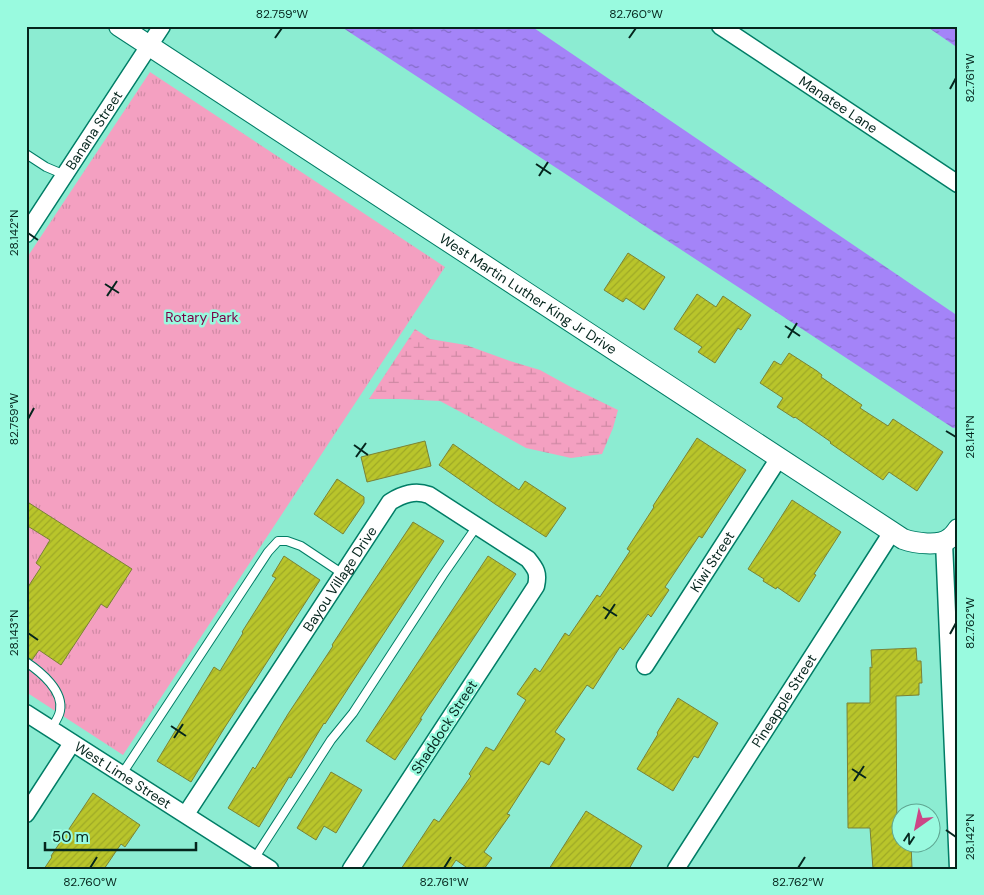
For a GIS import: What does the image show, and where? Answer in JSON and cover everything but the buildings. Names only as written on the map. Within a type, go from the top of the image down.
[{"type":"street","name":"West Martin Luther King Jr Drive","points":[[119,26],[903,539],[924,543],[951,535]]},
{"type":"street","name":"Banana Street","points":[[26,234],[162,26]]},
{"type":"street","name":"Manatee Lane","points":[[720,26],[958,184]]},
{"type":"street","name":"Kiwi Street","points":[[645,666],[778,458]]},
{"type":"street","name":"Bayou Village Drive","points":[[186,814],[390,502],[407,493],[430,495],[528,559],[535,567],[538,576],[536,586]]},
{"type":"street","name":"Pineapple Street","points":[[676,869],[892,532]]},
{"type":"street","points":[[951,535],[958,869]]},
{"type":"street","name":"Shaddock Street","points":[[351,869],[536,586]]},
{"type":"street","name":"West Lime Street","points":[[26,713],[270,869]]},
{"type":"street","points":[[26,814],[72,743]]},
{"type":"lane","points":[[26,154],[46,167],[65,175]]},
{"type":"lane","points":[[254,859],[331,740],[353,713],[443,574],[477,526]]},
{"type":"lane","points":[[122,774],[268,552],[278,541],[287,541],[301,546],[343,574]]},
{"type":"lane","points":[[26,662],[41,671],[60,699],[60,711],[51,729]]},
{"type":"green space","name":"Rotary Park","points":[[150,72],[445,267],[123,755],[26,692],[26,259]]},
{"type":"green space","points":[[415,329],[430,339],[466,345],[540,370],[618,410],[602,454],[571,458],[526,448],[440,401],[369,399]]},
{"type":"water","points":[[340,26],[531,26],[958,316],[958,427],[953,428]]},
{"type":"water","points":[[926,26],[958,26],[958,48]]}]
